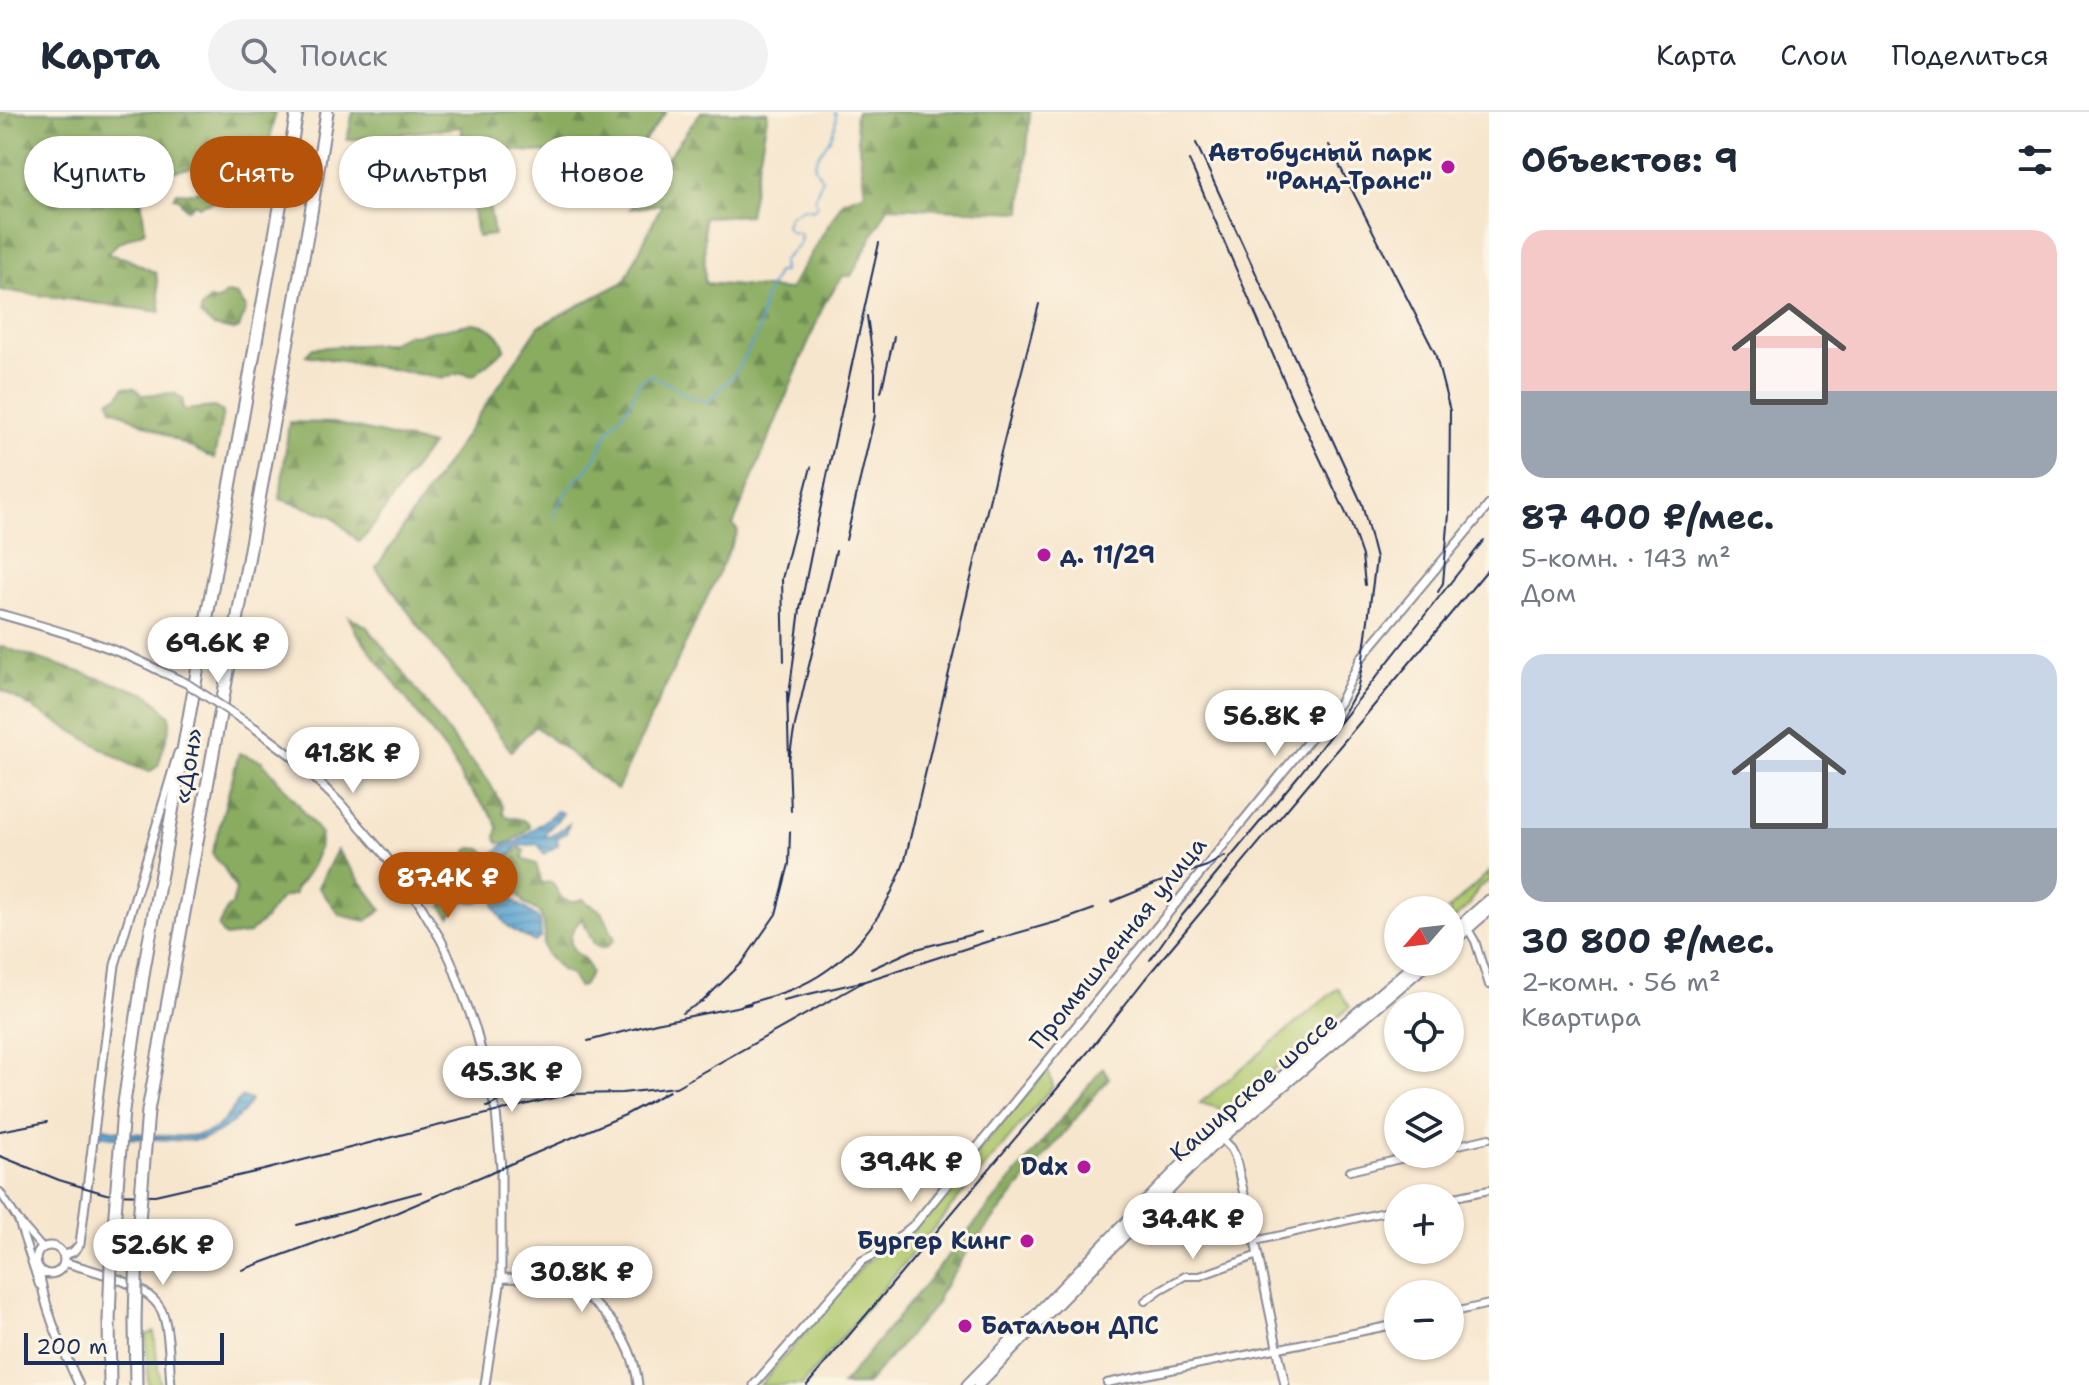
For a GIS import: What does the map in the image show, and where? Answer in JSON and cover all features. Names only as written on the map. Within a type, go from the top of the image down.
[{"type":"highway","name":"«Дон»","points":[[110,1385],[112,1252],[123,1110],[144,969],[297,112]]},
{"type":"highway","name":"«Дон»","points":[[136,1385],[137,1245],[148,1111],[327,112]]},
{"type":"main road","points":[[1464,922],[1489,900]]},
{"type":"main road","points":[[1464,932],[1489,910]]},
{"type":"main road","name":"Каширское шоссе","points":[[967,1385],[1163,1182],[1401,976]]},
{"type":"main road","name":"Каширское шоссе","points":[[978,1385],[1218,1135],[1412,976]]},
{"type":"street","name":"Промышленная улица","points":[[754,1385],[862,1261],[897,1240],[925,1211],[1340,702],[1361,658],[1489,505]]},
{"type":"street","points":[[0,614],[69,633],[135,657],[186,683],[255,728],[292,756],[341,804],[415,896],[451,961],[476,1030],[496,1112],[501,1168],[501,1278],[485,1385]]},
{"type":"street","points":[[39,1269],[53,1274],[62,1268],[64,1258],[80,1244],[115,965],[191,708]]},
{"type":"street","points":[[1468,929],[1489,985]]},
{"type":"street","points":[[1218,1135],[1235,1156],[1285,1385]]},
{"type":"street","points":[[1464,1144],[1489,1138]]},
{"type":"street","points":[[1350,1171],[1384,1163]]},
{"type":"street","points":[[1464,1195],[1489,1190]]},
{"type":"street","points":[[0,1192],[42,1248]]},
{"type":"street","points":[[1255,1241],[1384,1212]]},
{"type":"street","points":[[18,1220],[52,1324],[79,1385]]},
{"type":"street","points":[[42,1293],[36,1258],[42,1248],[49,1246],[56,1247],[64,1258],[146,1292],[165,1318],[171,1385]]},
{"type":"street","points":[[1145,1301],[1185,1276],[1200,1276],[1258,1255]]},
{"type":"street","points":[[501,1278],[549,1280],[583,1295],[600,1309],[622,1337],[631,1356],[638,1385]]},
{"type":"street","points":[[1464,1310],[1489,1304]]},
{"type":"street","points":[[1107,1383],[1384,1327]]},
{"type":"green space","points":[[0,112],[275,112],[271,136],[190,136],[190,168],[174,171],[174,136],[24,136],[24,208],[142,208],[145,231],[118,243],[107,254],[125,258],[156,273],[161,312],[0,290]]},
{"type":"green space","points":[[353,112],[666,112],[648,136],[532,136],[532,152],[516,150],[516,136],[462,136],[461,127],[382,136],[348,136]]},
{"type":"green space","points":[[701,112],[768,112],[749,215],[704,217],[705,283],[789,290],[843,201],[865,193],[857,112],[1030,112],[1022,212],[888,207],[851,276],[843,276],[824,304],[733,525],[738,531],[617,790],[535,726],[511,751],[376,568],[539,326],[624,282],[660,208],[673,208],[673,150]]},
{"type":"green space","points":[[177,192],[190,193],[188,209],[179,198],[174,197]]},
{"type":"green space","points":[[473,208],[490,208],[494,235],[477,237]]},
{"type":"green space","points":[[227,293],[237,295],[246,308],[239,328],[234,330],[213,326],[201,315],[206,303],[218,301]]},
{"type":"green space","points":[[474,323],[494,331],[505,349],[473,376],[462,373],[442,378],[306,355],[313,348],[390,343],[408,334]]},
{"type":"green space","points":[[124,387],[135,388],[142,395],[174,393],[183,399],[183,410],[214,407],[223,412],[214,459],[112,408],[109,400],[119,396]]},
{"type":"green space","points":[[289,422],[334,423],[431,445],[359,542],[332,516],[280,499]]},
{"type":"green space","points":[[349,617],[366,626],[401,669],[489,782],[503,807],[503,814],[527,823],[530,827],[520,836],[499,843],[496,838],[498,827],[492,815],[464,783],[451,758],[356,632]]},
{"type":"green space","points":[[258,623],[280,643],[271,664],[258,666],[249,659]]},
{"type":"green space","points":[[0,646],[147,694],[155,700],[170,716],[158,766],[149,772],[131,765],[0,689]]},
{"type":"green space","points":[[239,753],[262,761],[321,834],[316,857],[295,889],[295,894],[281,898],[248,934],[225,937],[218,927],[232,905],[236,890],[212,854]]},
{"type":"green space","points":[[471,848],[482,849],[489,857],[485,862],[485,872],[520,848],[525,851],[525,860],[536,864],[542,883],[552,882],[562,899],[572,902],[583,899],[599,910],[615,939],[608,946],[598,947],[594,943],[582,919],[572,933],[572,946],[585,960],[591,973],[583,986],[578,987],[570,974],[561,970],[547,955],[543,945],[543,920],[538,911],[525,904],[519,895],[504,891],[497,883],[487,884],[483,899],[463,901],[450,917],[442,907],[449,888],[473,877],[472,872],[467,870],[467,851]]},
{"type":"green space","points":[[337,850],[382,910],[366,921],[340,915],[318,887]]},
{"type":"green space","points":[[1489,872],[1489,881],[1478,888],[1464,910],[1463,896]]},
{"type":"green space","points":[[1338,988],[1350,1007],[1228,1107],[1222,1109],[1200,1103]]},
{"type":"green space","points":[[1103,1068],[1109,1078],[968,1250],[937,1303],[866,1385],[842,1385]]},
{"type":"green space","points":[[1048,1070],[1053,1086],[802,1385],[760,1385],[864,1264],[920,1219]]},
{"type":"green space","points":[[154,1332],[160,1385],[148,1385],[146,1335]]},
{"type":"water","points":[[557,811],[563,813],[544,837],[569,824],[566,833],[557,838],[558,845],[544,854],[538,844],[518,846],[498,866],[485,871],[493,855],[503,845],[517,842]]},
{"type":"water","points":[[500,891],[537,917],[541,937],[535,942],[515,932],[502,919],[494,905]]},
{"type":"water","points":[[242,1097],[251,1100],[244,1111],[224,1129],[205,1138],[176,1140],[100,1135],[100,1127],[158,1135],[203,1134],[222,1123]]},
{"type":"waterway","points":[[554,517],[571,485],[597,455],[639,382],[652,375],[691,397],[708,402],[736,372],[758,333],[764,300],[777,272],[783,272],[782,261],[799,245],[801,236],[790,232],[786,226],[789,216],[803,208],[813,210],[817,205],[815,197],[822,179],[815,163],[834,130],[835,112]]},
{"type":"railway","points":[[1196,143],[1362,504],[1376,559],[1357,690],[1337,725]]},
{"type":"railway","points":[[1329,145],[1435,353],[1450,411],[1449,514],[1443,583],[1438,592]]},
{"type":"railway","points":[[1189,160],[1295,406],[1351,524],[1362,556],[1365,585]]},
{"type":"railway","points":[[788,703],[800,609],[879,243]]},
{"type":"railway","points":[[742,1005],[790,990],[830,968],[862,938],[897,881],[905,860],[996,472],[1039,304]]},
{"type":"railway","points":[[846,540],[875,415],[875,373],[867,316]]},
{"type":"railway","points":[[881,392],[894,337]]},
{"type":"railway","points":[[784,661],[782,579],[811,467]]},
{"type":"railway","points":[[1150,960],[1180,918],[1299,775],[1484,540]]},
{"type":"railway","points":[[791,811],[789,760],[795,725],[836,551]]},
{"type":"railway","points":[[807,1385],[1489,568]]},
{"type":"railway","points":[[787,692],[789,760]]},
{"type":"railway","points":[[682,1013],[703,1001],[742,963],[776,914],[789,864],[790,832]]},
{"type":"railway","points":[[1111,902],[1207,866],[1225,856]]},
{"type":"railway","points":[[783,1000],[865,981],[1094,909]]},
{"type":"railway","points":[[871,969],[913,950],[981,932]]},
{"type":"railway","points":[[0,1156],[59,1180],[106,1194],[155,1195],[570,1094],[622,1093],[676,1087],[865,981]]},
{"type":"railway","points":[[588,1041],[656,1023],[751,1004]]},
{"type":"railway","points":[[487,1107],[563,1069]]},
{"type":"railway","points":[[242,1270],[391,1215],[625,1115],[669,1091]]},
{"type":"railway","points":[[0,1131],[47,1122]]},
{"type":"railway","points":[[297,1225],[421,1192]]},
{"type":"place","name":"Автобусный парк \"Ранд-Транс\"","points":[[1448,167]]},
{"type":"place","name":"д. 11/29","points":[[1044,555]]},
{"type":"place","name":"Ddx","points":[[1084,1167]]},
{"type":"place","name":"Бургер Кинг","points":[[1027,1241]]},
{"type":"place","name":"Батальон ДПС","points":[[965,1326]]}]
